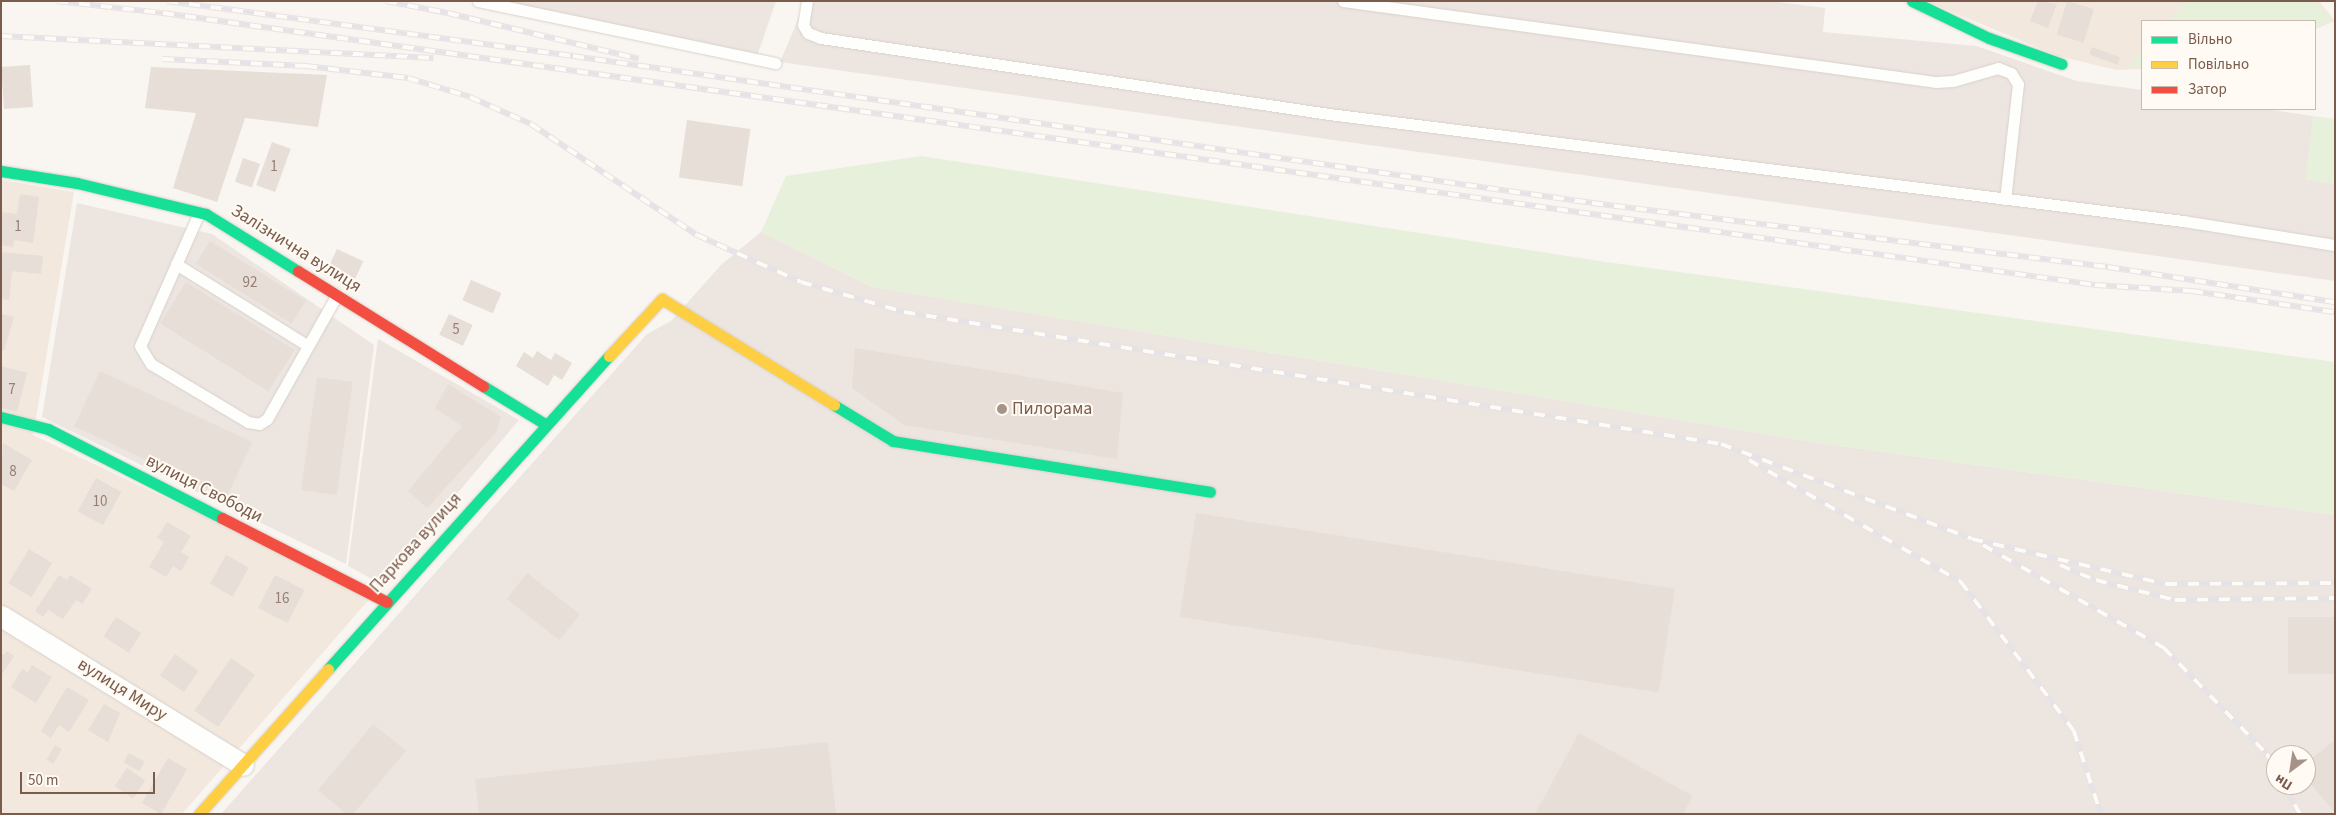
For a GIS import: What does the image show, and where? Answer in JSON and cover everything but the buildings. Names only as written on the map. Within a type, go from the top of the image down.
[{"type":"street","points":[[1912,1],[1989,38],[2062,64]]},
{"type":"street","name":"Залізнична вулиця","points":[[1,171],[77,183],[200,213],[338,295],[545,424]]},
{"type":"street","name":"Паркова вулиця","points":[[199,814],[545,424],[662,299],[893,440],[1210,492]]},
{"type":"street","name":"вулиця Свободи","points":[[1,417],[48,429],[387,602]]},
{"type":"street","name":"вулиця Миру","points":[[1,616],[243,765]]},
{"type":"lane","points":[[478,1],[776,63]]},
{"type":"lane","points":[[807,1],[803,25],[808,33],[821,38],[1329,114],[2183,221],[2335,245]]},
{"type":"lane","points":[[1344,1],[1936,82],[1953,82],[1998,68],[2011,73],[2018,84],[2005,199]]},
{"type":"lane","points":[[200,213],[140,346],[151,364],[248,422],[259,424],[267,419],[338,295]]},
{"type":"lane","points":[[176,264],[308,346]]},
{"type":"shaded area","points":[[501,1],[776,1],[756,59]]},
{"type":"shaded area","points":[[806,1],[1771,1],[1825,8],[1823,32],[1976,46],[2077,81],[2141,90],[2141,110],[2274,110],[2313,116],[2306,179],[2335,184],[2335,281],[780,62]]},
{"type":"shaded area","points":[[1926,1],[2319,1],[2335,21],[2316,29],[2316,20],[2141,20],[2141,69],[2117,70],[2058,56]]},
{"type":"shaded area","points":[[1,180],[74,192],[33,435],[372,596],[182,814],[1,814]]},
{"type":"shaded area","points":[[77,203],[212,234],[374,345],[346,564],[42,417]]},
{"type":"shaded area","points":[[761,232],[872,287],[1819,443],[2335,515],[2335,814],[221,814],[647,334],[671,321],[721,265]]},
{"type":"shaded area","points":[[378,339],[519,420],[381,584],[348,566]]},
{"type":"green space","points":[[2187,1],[2313,1],[2332,20],[2316,27],[2316,20],[2170,20]]},
{"type":"green space","points":[[2141,51],[2141,68],[2129,66]]},
{"type":"green space","points":[[2313,116],[2335,119],[2335,184],[2305,179]]},
{"type":"green space","points":[[921,156],[1606,262],[2335,362],[2335,515],[1819,443],[872,287],[761,232],[786,176]]},
{"type":"railway","points":[[57,1],[163,13],[2095,285],[2192,291],[2335,312]]},
{"type":"railway","points":[[167,1],[573,56],[1592,203],[2108,267],[2335,302]]},
{"type":"railway","points":[[386,1],[448,13],[639,59]]},
{"type":"railway","points":[[1,36],[433,58]]},
{"type":"railway","points":[[163,59],[306,66],[408,78],[470,97],[531,124],[697,235],[801,282],[904,312],[1721,444],[1972,539],[2166,584],[2335,583]]},
{"type":"railway","points":[[1749,460],[1961,582],[2074,731],[2101,814]]},
{"type":"railway","points":[[1983,545],[2164,648],[2266,753]]},
{"type":"railway","points":[[2060,565],[2096,580],[2175,600],[2335,598]]},
{"type":"railway","points":[[2290,795],[2300,814]]},
{"type":"traffic: fast","points":[[1912,1],[1989,38],[2062,64]]},
{"type":"traffic: fast","points":[[1,171],[77,183],[206,214],[298,271]]},
{"type":"traffic: fast","points":[[328,669],[609,356]]},
{"type":"traffic: fast","points":[[483,386],[545,424]]},
{"type":"traffic: fast","points":[[834,405],[893,441],[1210,492]]},
{"type":"traffic: fast","points":[[1,417],[48,429],[222,518]]},
{"type":"traffic: slow","points":[[609,356],[662,299],[834,405]]},
{"type":"traffic: slow","points":[[199,814],[328,669]]},
{"type":"traffic: jam","points":[[298,271],[483,386]]},
{"type":"traffic: jam","points":[[222,518],[387,602]]},
{"type":"place","name":"Пилорама","points":[[1002,409]]}]
